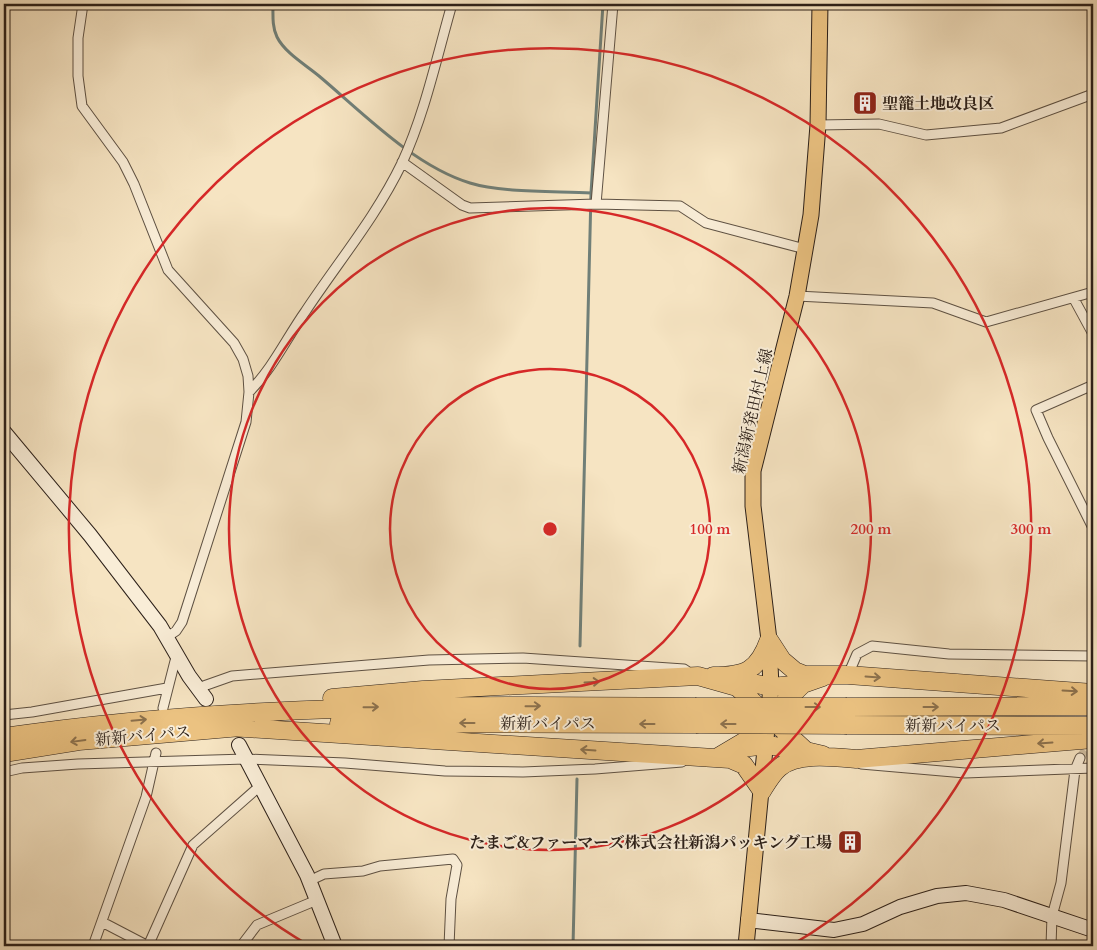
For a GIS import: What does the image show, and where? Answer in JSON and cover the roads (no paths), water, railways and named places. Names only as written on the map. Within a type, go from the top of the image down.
[{"type":"highway","points":[[769,640],[782,660],[794,671],[805,674],[848,675],[1093,693]]},
{"type":"highway","points":[[206,700],[357,695],[693,676],[722,676],[741,673],[756,666],[763,658],[769,640]]},
{"type":"highway","points":[[693,676],[737,687],[806,751]]},
{"type":"highway","points":[[722,676],[771,687],[803,684],[828,676]]},
{"type":"highway","points":[[725,753],[745,741],[803,684]]},
{"type":"highway","name":"新新バイパス","points":[[4,737],[83,725],[206,700],[321,708],[847,716],[1093,726]]},
{"type":"highway","name":"新新バイパス","points":[[847,716],[1093,706]]},
{"type":"highway","name":"新新バイパス","points":[[4,753],[79,741],[230,727],[695,715]]},
{"type":"highway","points":[[230,727],[460,740],[686,757],[725,753],[767,745],[824,756],[856,759],[1093,739]]},
{"type":"highway","points":[[725,753],[730,759],[744,765],[762,791],[784,764],[824,756]]},
{"type":"main road","name":"新潟新発田村上線","points":[[746,946],[767,745],[771,687],[769,640],[754,506],[753,471],[797,296],[811,215],[818,125],[820,4]]},
{"type":"street","points":[[83,4],[78,38],[78,76],[82,106],[123,162],[138,192],[168,270],[234,343],[246,368],[249,392],[246,422],[182,622],[176,631],[167,637]]},
{"type":"street","points":[[249,392],[265,376],[304,312],[367,226],[402,162],[420,113],[452,4]]},
{"type":"street","points":[[596,204],[613,4]]},
{"type":"street","points":[[818,125],[879,124],[926,135],[1001,128],[1093,94]]},
{"type":"street","points":[[402,162],[462,205],[470,208],[596,204],[680,206],[706,223],[805,249]]},
{"type":"street","points":[[797,296],[933,303],[986,322],[1074,299],[1093,292]]},
{"type":"street","points":[[1074,299],[1093,334]]},
{"type":"street","points":[[1093,385],[1036,410],[1093,528]]},
{"type":"street","points":[[4,432],[90,535],[167,637],[176,657],[206,700],[232,676],[429,660],[523,658],[584,661],[684,669],[693,676]]},
{"type":"street","points":[[848,675],[857,654],[872,646],[949,654],[1093,656]]},
{"type":"street","points":[[163,708],[176,657]]},
{"type":"street","points":[[4,715],[32,712],[167,688]]},
{"type":"street","points":[[239,745],[309,881],[334,946]]},
{"type":"street","points":[[4,772],[22,768],[155,758],[246,759],[345,763],[445,771],[523,772],[672,764],[682,762],[686,757]]},
{"type":"street","points":[[93,946],[146,797],[155,758]]},
{"type":"street","points":[[1051,946],[1052,916],[1061,883],[1075,770],[1080,758]]},
{"type":"street","points":[[856,759],[863,766],[965,773],[1093,768]]},
{"type":"street","points":[[102,922],[148,946],[193,844],[261,785]]},
{"type":"street","points":[[309,881],[324,874],[363,871],[380,866],[453,859],[456,865],[451,899],[450,946]]},
{"type":"street","points":[[748,920],[834,930],[863,924],[900,907],[937,896],[966,894],[1004,900],[1093,930]]},
{"type":"street","points":[[241,946],[257,925],[317,900]]},
{"type":"waterway","points":[[273,4],[274,29],[285,48],[371,122],[429,164],[449,175],[483,186],[513,190],[591,193]]},
{"type":"waterway","points":[[580,646],[591,193],[603,4]]},
{"type":"waterway","points":[[573,946],[577,779]]},
{"type":"tunnel","points":[[1080,758],[1093,740]]},
{"type":"place","name":"聖籠土地改良区","points":[[865,103]]},
{"type":"place","name":"たまご&ファーマーズ株式会社新潟パッキング工場","points":[[850,842]]}]
